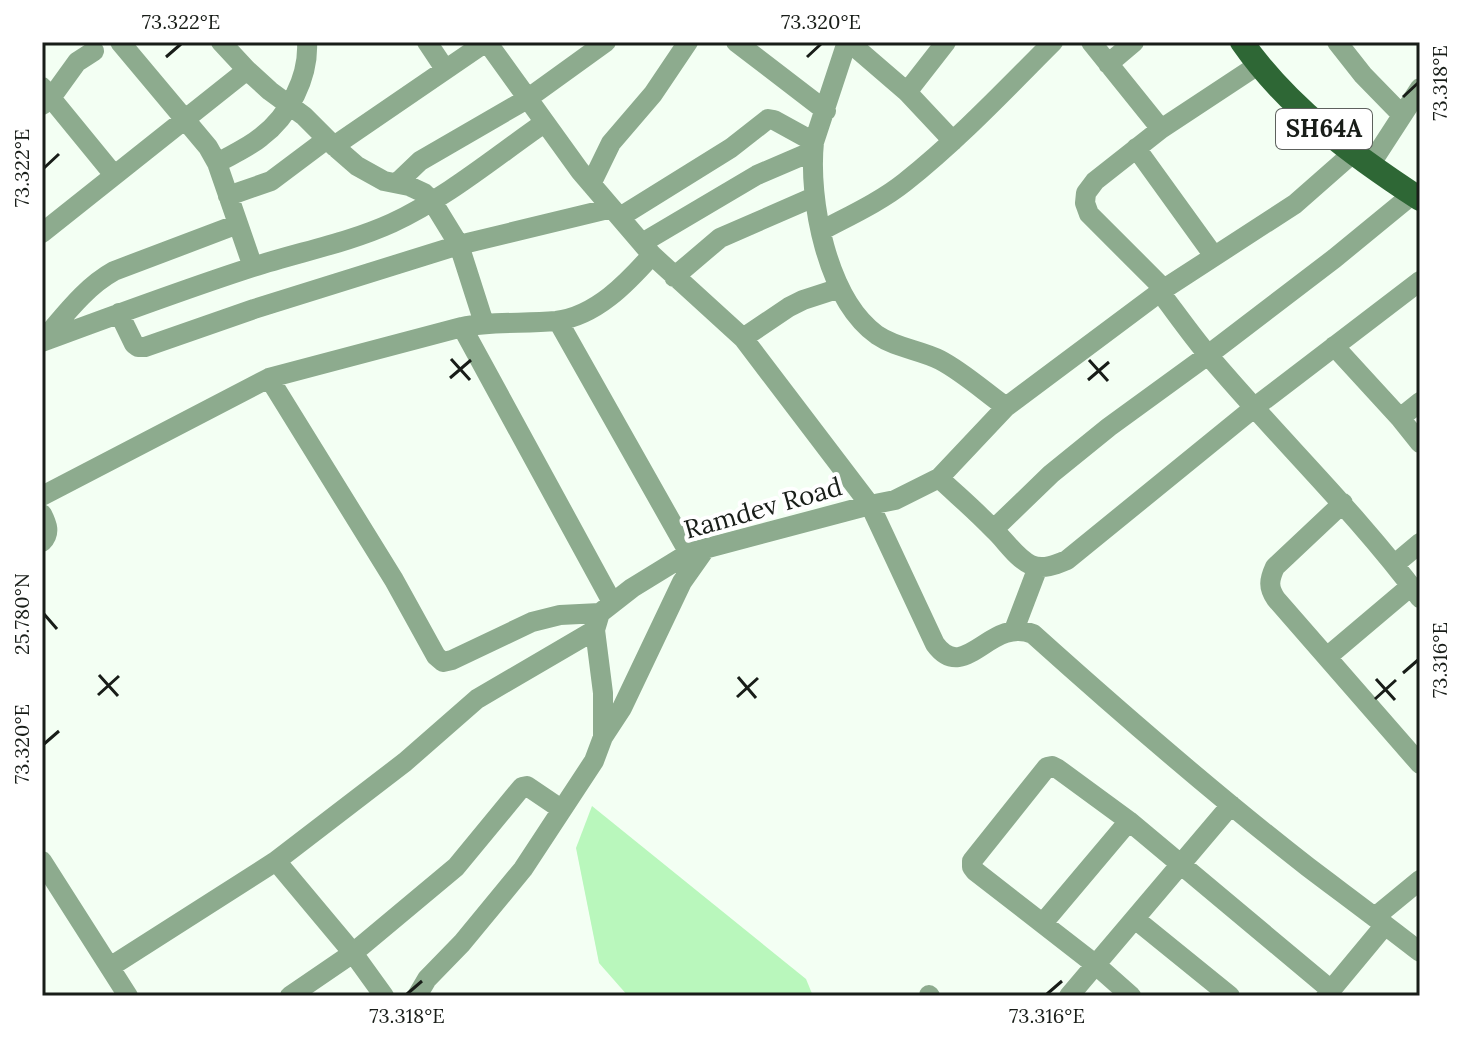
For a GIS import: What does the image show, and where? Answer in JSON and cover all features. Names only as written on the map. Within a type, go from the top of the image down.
[{"type":"main road","name":"SH64A","points":[[1242,42],[1258,53],[1288,96],[1366,158],[1418,193]]},
{"type":"street","points":[[120,42],[208,147],[217,163],[253,267]]},
{"type":"street","points":[[221,42],[270,91],[304,116],[368,173],[384,181],[409,186],[432,201],[459,245],[484,323]]},
{"type":"street","points":[[217,163],[259,140],[290,105],[304,72],[307,42]]},
{"type":"street","points":[[427,42],[445,69]]},
{"type":"street","points":[[228,196],[271,181],[486,42],[591,184],[674,277],[743,338],[870,505],[941,653],[949,658],[959,658],[1004,633],[1024,630],[1033,634],[1231,805],[1420,952]]},
{"type":"street","points":[[397,183],[420,161],[527,99],[606,42]]},
{"type":"street","points":[[736,42],[826,111]]},
{"type":"street","points":[[953,141],[907,92],[848,42],[814,146],[814,197],[821,231],[840,288],[853,310],[879,336],[939,360],[1006,407]]},
{"type":"street","points":[[907,92],[946,42]]},
{"type":"street","points":[[821,231],[904,183],[953,141],[1053,42]]},
{"type":"street","points":[[1091,42],[1161,129]]},
{"type":"street","points":[[1108,64],[1134,42]]},
{"type":"street","points":[[1337,42],[1363,75],[1402,115]]},
{"type":"street","points":[[591,184],[611,143],[653,94],[678,46]]},
{"type":"street","points":[[94,51],[77,62],[45,97],[114,175]]},
{"type":"street","points":[[1258,53],[1095,181],[1086,193],[1085,203],[1089,214],[1162,291],[1208,355],[1343,503],[1416,592],[1327,657]]},
{"type":"street","points":[[42,233],[247,70]]},
{"type":"street","points":[[1420,88],[1366,158],[1162,291],[1006,407],[939,478],[1019,557],[1038,567],[1051,567],[1067,560],[1255,407],[1420,281]]},
{"type":"street","points":[[119,313],[134,344],[145,347],[459,245],[616,212],[731,148],[768,119],[814,146]]},
{"type":"street","points":[[42,342],[253,267],[369,233],[432,201],[544,123]]},
{"type":"street","points":[[42,496],[269,378],[462,327],[484,323],[558,321],[574,316],[602,303],[632,278],[647,249],[757,175],[814,146]]},
{"type":"street","points":[[1136,148],[1214,256]]},
{"type":"street","points":[[994,529],[1051,474],[1097,436],[1208,355],[1418,193]]},
{"type":"street","points":[[674,277],[720,238],[814,197]]},
{"type":"street","points":[[42,342],[101,278],[238,224]]},
{"type":"street","points":[[743,338],[789,307],[840,288]]},
{"type":"street","points":[[276,861],[386,996],[422,988],[523,869],[594,761],[603,737],[622,708],[697,550],[558,321]]},
{"type":"street","points":[[462,327],[602,615],[603,737]]},
{"type":"street","points":[[1334,346],[1420,443]]},
{"type":"street","points":[[269,378],[394,580],[436,656],[443,662],[532,622],[560,615],[602,615]]},
{"type":"street","points":[[1400,418],[1420,402]]},
{"type":"street","name":"Ramdev Road","points":[[110,967],[276,861],[405,762],[477,699],[697,550],[895,500],[939,478]]},
{"type":"street","points":[[1343,503],[1275,567],[1269,589],[1420,764]]},
{"type":"street","points":[[42,514],[47,524],[47,533],[42,542]]},
{"type":"street","points":[[1395,564],[1420,543]]},
{"type":"street","points":[[1014,630],[1038,567]]},
{"type":"street","points":[[1131,996],[975,871],[972,861],[1047,767],[1052,766],[1129,821],[1328,993],[1380,921],[1420,880]]},
{"type":"street","points":[[290,996],[353,953],[456,867],[522,787],[533,789],[561,809]]},
{"type":"street","points":[[1069,996],[1231,805]]},
{"type":"street","points":[[1043,923],[1129,821]]},
{"type":"street","points":[[42,861],[128,996]]},
{"type":"street","points":[[1135,919],[1230,996]]},
{"type":"green space","points":[[592,806],[806,979],[813,996],[628,996],[599,963],[576,848]]}]
